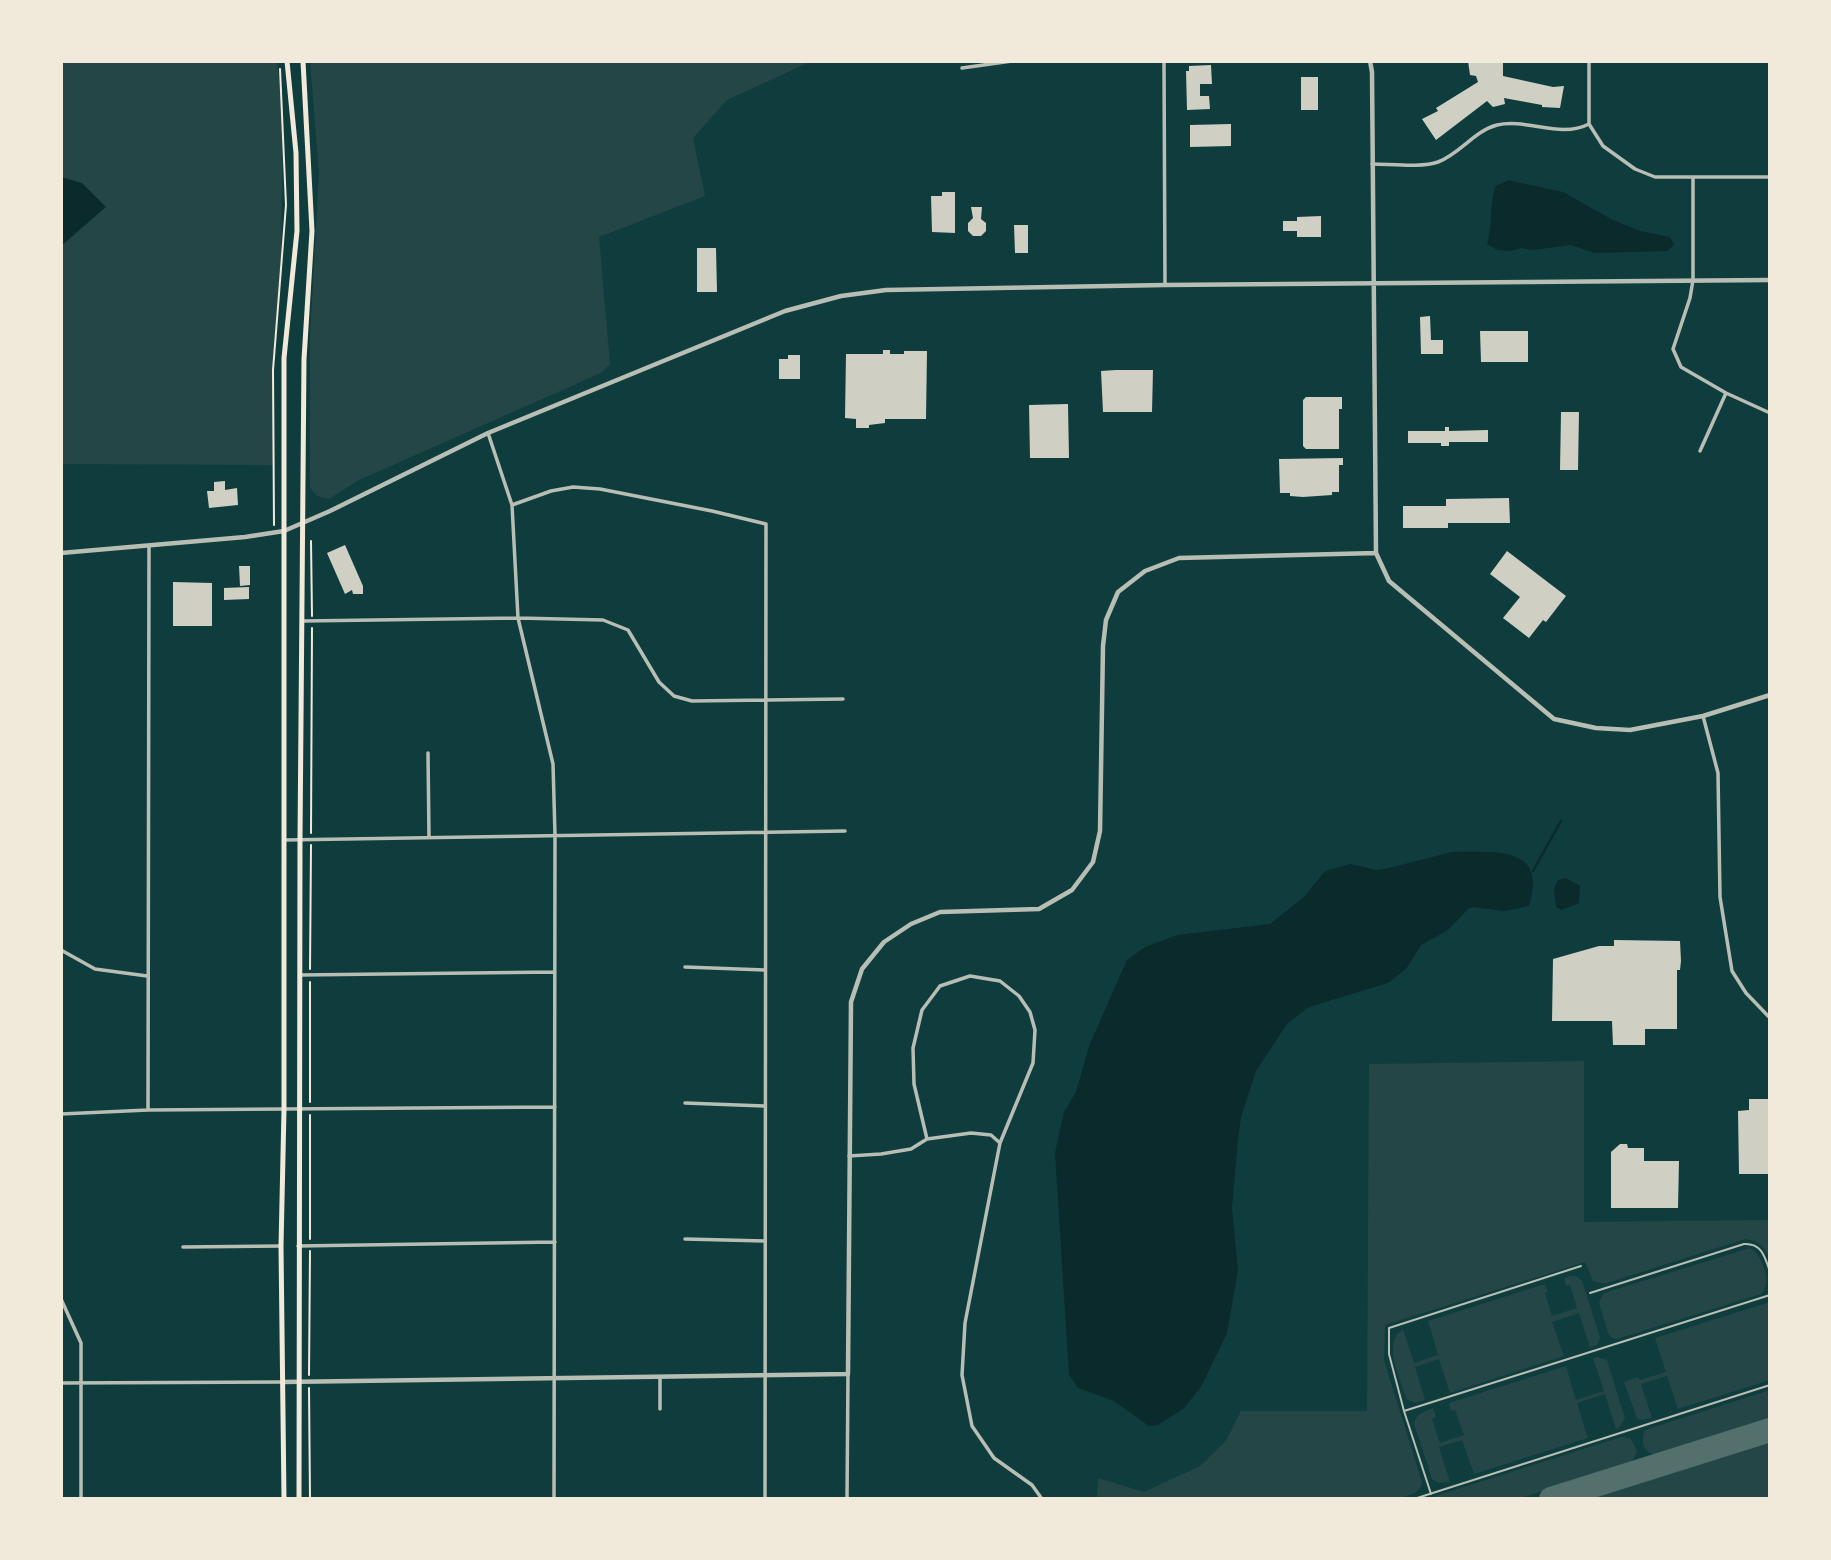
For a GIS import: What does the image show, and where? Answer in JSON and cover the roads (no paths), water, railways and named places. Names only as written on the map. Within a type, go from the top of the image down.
[{"type":"main road","points":[[284,1499],[281,1246],[284,1110],[284,358],[297,231],[296,153],[287,61]]},
{"type":"main road","points":[[299,1499],[298,1246],[304,359],[313,231],[303,61]]},
{"type":"street","points":[[962,68],[1012,61]]},
{"type":"street","points":[[1164,61],[1165,285]]},
{"type":"street","points":[[1370,61],[1373,72],[1376,553],[1389,580],[1554,719],[1596,729],[1630,730],[1703,716],[1770,695]]},
{"type":"street","points":[[1589,61],[1589,124],[1603,146],[1646,174],[1655,177],[1693,178],[1770,177]]},
{"type":"street","points":[[1372,164],[1437,163],[1479,133],[1495,126],[1506,124],[1570,129],[1589,124]]},
{"type":"street","points":[[1693,178],[1693,280],[1690,298],[1673,349],[1681,367],[1770,413]]},
{"type":"street","points":[[61,553],[284,531],[488,433],[785,311],[841,296],[886,290],[1165,285],[1770,280]]},
{"type":"street","points":[[1700,451],[1727,393]]},
{"type":"street","points":[[488,433],[512,505],[518,618],[552,764],[555,835],[554,1499]]},
{"type":"street","points":[[512,505],[551,491],[573,487],[712,511],[766,524],[765,1499]]},
{"type":"street","points":[[148,1110],[149,546]]},
{"type":"street","points":[[848,1499],[851,1002],[862,969],[884,942],[911,924],[940,912],[1040,909],[1072,890],[1093,862],[1100,831],[1103,646],[1106,620],[1118,592],[1145,572],[1179,558],[1376,553]]},
{"type":"street","points":[[303,621],[518,618],[603,620],[628,630],[659,682],[674,696],[692,701],[843,699]]},
{"type":"street","points":[[1703,716],[1718,772],[1720,897],[1732,971],[1745,993],[1770,1018]]},
{"type":"street","points":[[428,753],[429,837]]},
{"type":"street","points":[[284,839],[845,831]]},
{"type":"street","points":[[61,950],[95,969],[148,976]]},
{"type":"street","points":[[685,967],[765,970]]},
{"type":"street","points":[[300,975],[555,972]]},
{"type":"street","points":[[927,1139],[914,1084],[913,1048],[922,1010],[940,986],[970,976],[1000,981],[1018,996],[1030,1012],[1035,1030],[1033,1063],[1000,1143],[965,1323],[962,1375],[972,1426],[994,1458],[1032,1485],[1042,1499]]},
{"type":"street","points":[[685,1103],[764,1105]]},
{"type":"street","points":[[61,1114],[148,1110],[555,1107]]},
{"type":"street","points":[[849,1156],[911,1149],[927,1139],[971,1133],[991,1135],[1000,1143]]},
{"type":"street","points":[[685,1239],[765,1241]]},
{"type":"street","points":[[298,1246],[555,1242]]},
{"type":"street","points":[[183,1247],[281,1246]]},
{"type":"street","points":[[61,1299],[81,1343],[81,1499]]},
{"type":"street","points":[[61,1383],[848,1374]]},
{"type":"street","points":[[660,1378],[660,1409]]},
{"type":"lane","points":[[1590,1293],[1744,1244],[1760,1249],[1770,1272]]},
{"type":"lane","points":[[1431,1493],[1389,1354],[1389,1328],[1581,1266]]},
{"type":"lane","points":[[1404,1410],[1770,1296]]},
{"type":"lane","points":[[1414,1499],[1770,1385]]},
{"type":"waterway","points":[[1533,871],[1561,821]]}]
